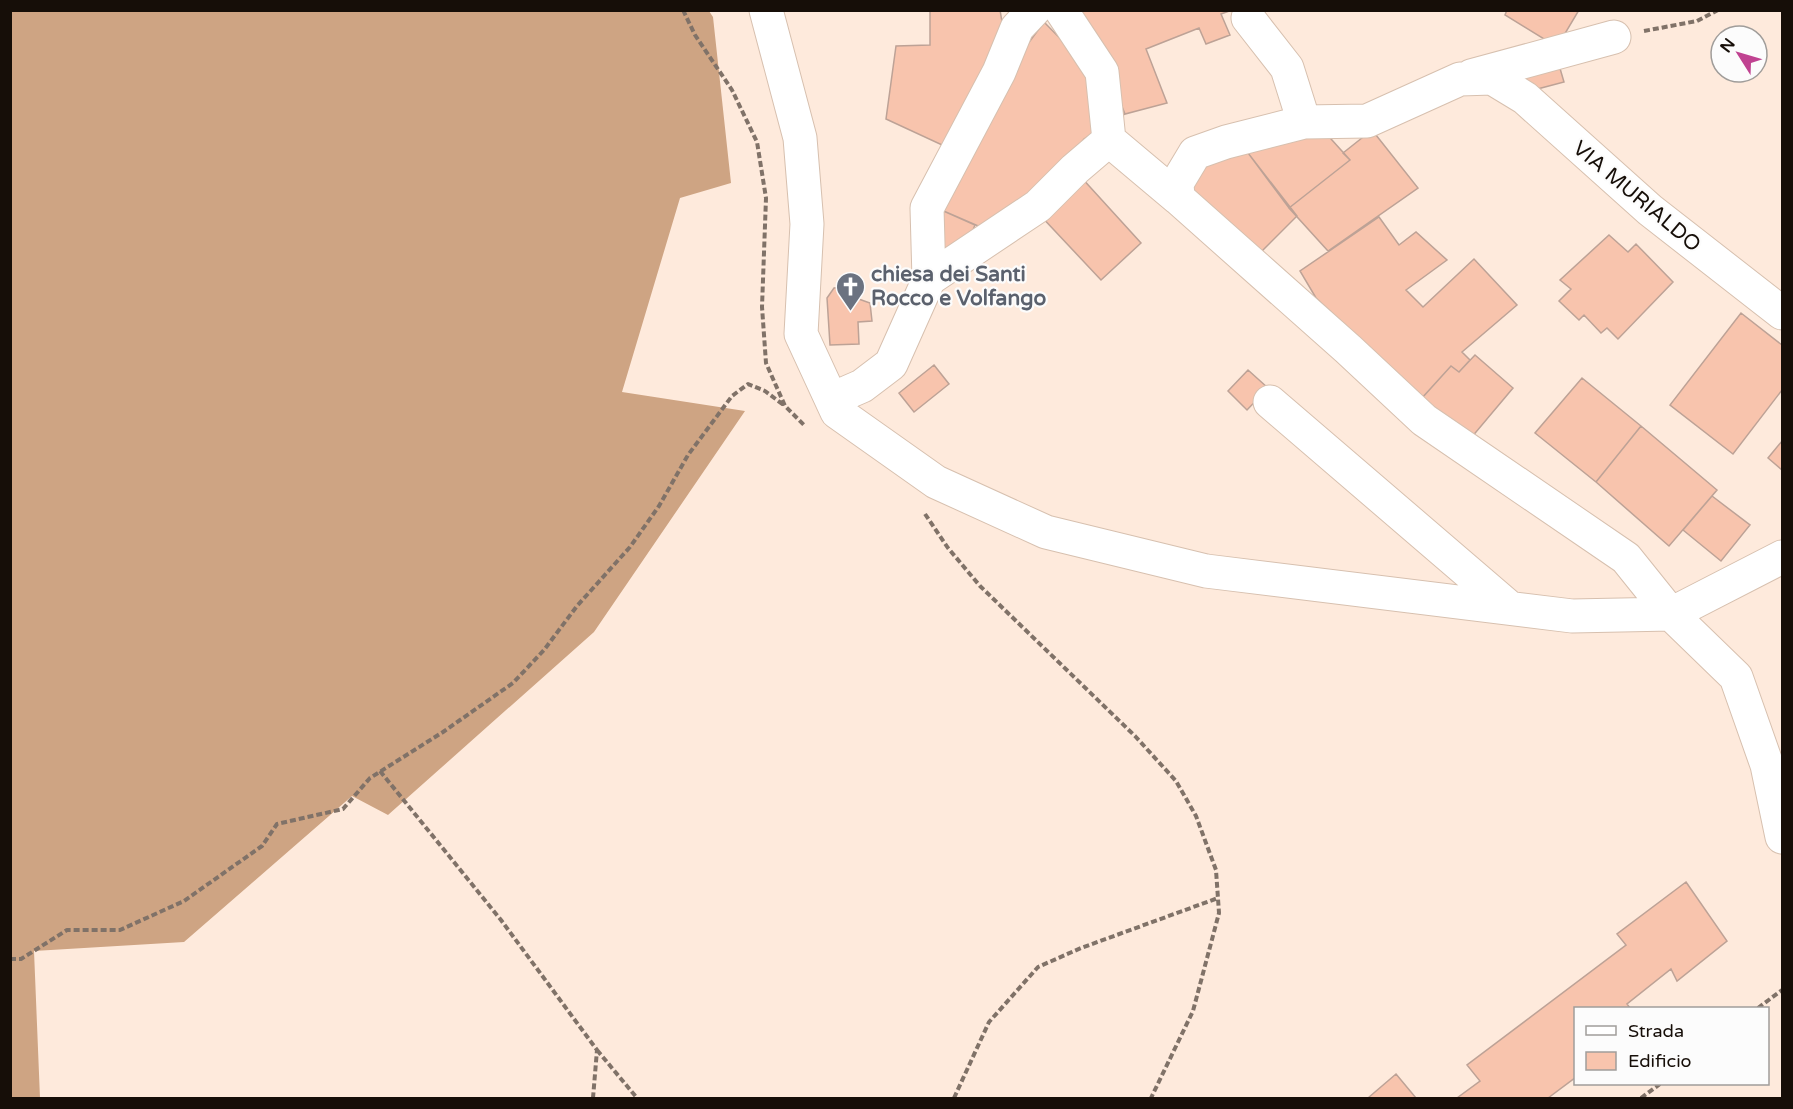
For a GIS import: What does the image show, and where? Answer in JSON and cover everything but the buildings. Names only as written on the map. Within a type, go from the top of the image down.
[{"type":"street","points":[[766,10],[800,138],[807,224],[801,334],[837,412],[936,482],[1046,532],[1206,571],[1572,616],[1671,614],[1782,557]]},
{"type":"street","points":[[832,399],[862,386],[891,364],[929,279],[927,208],[999,72],[1017,28],[1034,10]]},
{"type":"street","points":[[1061,10],[1102,72],[1109,140],[1348,349],[1424,420],[1626,558],[1671,614],[1736,677],[1767,765],[1782,837]]},
{"type":"street","points":[[1248,18],[1287,68],[1304,122]]},
{"type":"street","points":[[1178,198],[1176,183],[1195,153],[1226,142],[1304,122],[1367,121],[1476,79],[1614,37]]},
{"type":"street","name":"VIA MURIALDO","points":[[1476,79],[1525,98],[1650,210],[1782,313]]},
{"type":"street","points":[[929,279],[1038,206],[1075,169],[1109,140]]},
{"type":"street","points":[[1270,402],[1510,608]]},
{"type":"path","points":[[1614,37],[1697,21],[1718,10]]},
{"type":"path","points":[[10,959],[21,959],[67,930],[120,930],[184,901],[262,846],[277,824],[343,809],[370,778],[443,732],[513,683],[544,650],[577,606],[630,547],[659,506],[688,455],[732,396],[748,384],[765,391],[785,406]]},
{"type":"path","points":[[936,482],[925,513],[948,548],[980,586],[1135,736],[1176,781],[1197,816],[1216,870],[1219,913],[1193,1011],[1151,1098]]},
{"type":"path","points":[[380,771],[501,920],[597,1050],[637,1098]]},
{"type":"path","points":[[954,1098],[989,1022],[1038,967],[1092,944],[1218,898]]},
{"type":"path","points":[[1759,1007],[1782,990]]},
{"type":"path","points":[[593,1098],[597,1050]]},
{"type":"path","points":[[1641,1098],[1657,1085]]},
{"type":"shaded area","points":[[10,11],[709,11],[713,17],[731,183],[680,198],[622,392],[745,411],[594,632],[388,815],[352,796],[184,942],[34,951],[40,1098],[10,1098]]},
{"type":"place","name":"chiesa dei Santi Rocco e Volfango","points":[[850,312]]}]
